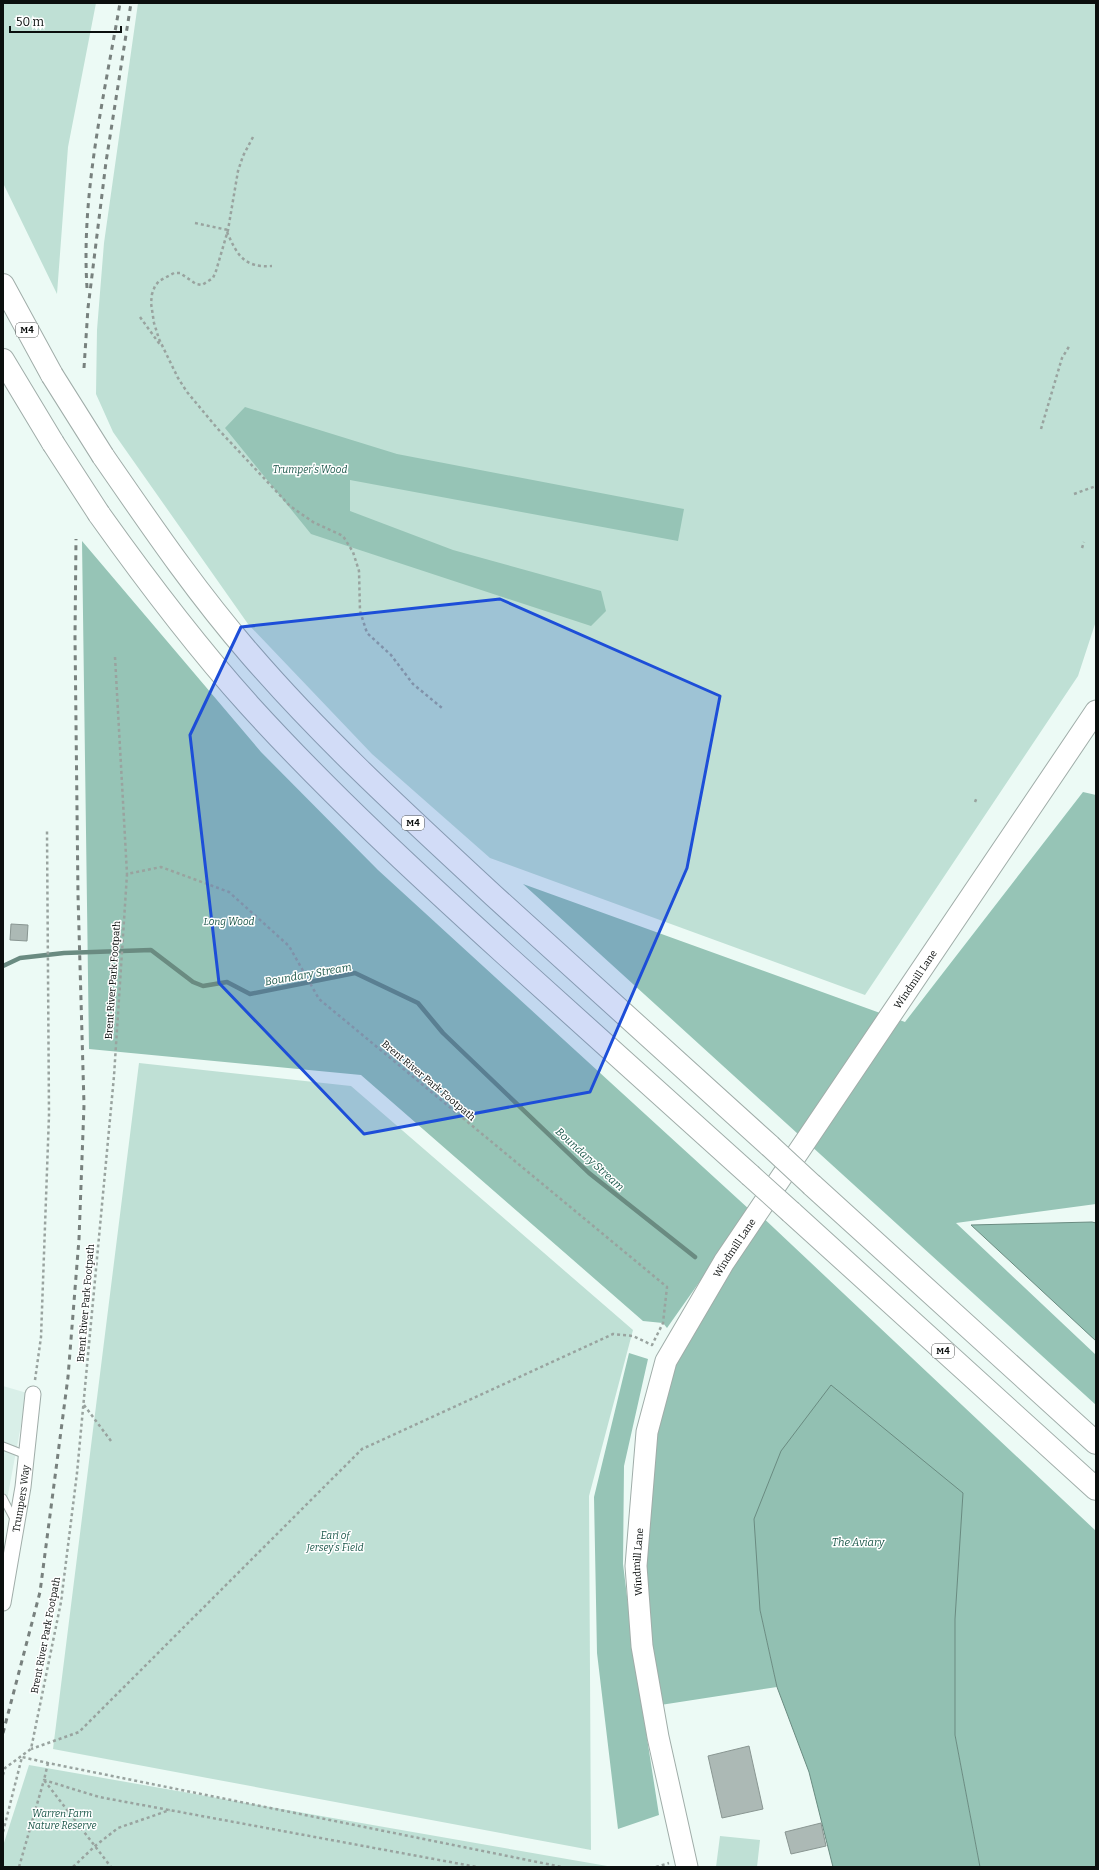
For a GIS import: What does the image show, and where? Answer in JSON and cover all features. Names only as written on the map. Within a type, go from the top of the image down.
[{"type":"highway","name":"M4","points":[[3,285],[52,375],[103,456],[174,558],[250,654],[342,752],[401,811],[1096,1443]]},
{"type":"highway","name":"M4","points":[[3,360],[52,443],[99,514],[148,581],[216,667],[253,709],[333,794],[454,908],[1096,1489]]},
{"type":"main road","name":"Windmill Lane","points":[[687,1867],[658,1737],[644,1654],[636,1566],[647,1432],[666,1361],[724,1262],[1096,711]]},
{"type":"street","name":"Trumpers Way","points":[[3,1603],[26,1455],[33,1394]]},
{"type":"lane","points":[[3,1446],[26,1455]]},
{"type":"lane","points":[[3,1498],[16,1524]]},
{"type":"path","points":[[164,352],[152,313],[151,302],[155,286],[164,278],[174,273],[180,273],[196,284],[202,285],[213,278],[228,231],[238,171],[243,156],[253,137]]},
{"type":"path","points":[[195,223],[228,231]]},
{"type":"path","points":[[228,231],[238,254],[244,260],[258,266],[272,266]]},
{"type":"path","points":[[140,317],[164,352],[178,378],[199,407],[290,506],[313,522],[343,536],[353,552],[359,571],[360,610],[367,633],[391,655],[413,684],[442,708]]},
{"type":"path","points":[[1041,429],[1062,358],[1070,345]]},
{"type":"path","points":[[1074,494],[1096,486]]},
{"type":"path","points":[[1082,548],[1084,542]]},
{"type":"path","points":[[115,657],[127,874]]},
{"type":"path","points":[[975,802],[977,797]]},
{"type":"path","points":[[33,1394],[41,1337],[49,1115],[47,832]]},
{"type":"path","name":"Brent River Park Footpath","points":[[161,867],[229,892],[289,946],[319,999],[667,1287],[663,1323],[652,1345],[633,1336],[613,1334],[362,1449],[79,1732],[31,1749],[61,1602],[77,1473],[114,1076],[127,874],[161,867]]},
{"type":"path","points":[[84,1405],[111,1441]]},
{"type":"path","points":[[3,1776],[5,1768],[31,1749]]},
{"type":"path","points":[[22,1756],[48,1763],[562,1867]]},
{"type":"path","points":[[3,1832],[22,1756]]},
{"type":"path","points":[[19,1867],[48,1763]]},
{"type":"path","points":[[44,1780],[99,1797],[477,1867]]},
{"type":"path","points":[[44,1780],[111,1867]]},
{"type":"path","points":[[73,1867],[95,1846],[118,1828],[170,1810]]},
{"type":"highlighted area","points":[[500,599],[720,696],[687,868],[590,1092],[364,1134],[219,983],[190,735],[241,627]]},
{"type":"shaded area","points":[[3,1386],[27,1393],[3,1521]]},
{"type":"green space","points":[[3,3],[96,3],[68,147],[57,294],[3,183]]},
{"type":"green space","points":[[138,3],[1096,3],[1096,621],[1078,676],[865,995],[490,858],[372,754],[248,624],[113,432],[96,394],[97,330],[104,243]]},
{"type":"green space","name":"Trumper's Wood","points":[[245,407],[397,454],[684,509],[678,541],[350,480],[350,511],[453,550],[601,591],[606,611],[591,626],[311,534],[225,428]]},
{"type":"green space","name":"Long Wood","points":[[82,541],[261,752],[378,870],[750,1210],[667,1328],[663,1323],[643,1321],[361,1075],[89,1049]]},
{"type":"green space","points":[[1083,792],[1096,795],[1096,1204],[956,1223],[1096,1355],[1096,1405],[523,884],[905,1022]]},
{"type":"green space","name":"Earl of Jersey's Field","points":[[139,1063],[351,1086],[633,1330],[589,1496],[591,1850],[53,1749]]},
{"type":"green space","points":[[759,1214],[1096,1531],[1096,1867],[980,1867],[955,1735],[955,1619],[760,1610],[777,1687],[654,1706],[639,1564],[652,1451],[673,1363]]},
{"type":"green space","points":[[629,1353],[648,1359],[624,1466],[623,1564],[635,1661],[659,1815],[618,1829],[597,1653],[594,1497]]},
{"type":"green space","name":"Warren Farm Nature Reserve","points":[[29,1765],[613,1867],[3,1867],[3,1846]]},
{"type":"green space","points":[[720,1836],[760,1840],[757,1867],[716,1867]]},
{"type":"water","points":[[1092,1222],[1096,1223],[1096,1341],[971,1225]]},
{"type":"water","name":"The Aviary","points":[[831,1385],[963,1493],[955,1619],[955,1735],[980,1867],[833,1867],[809,1772],[777,1687],[760,1610],[754,1519],[781,1451]]},
{"type":"building","points":[[11,924],[28,925],[27,941],[10,940]]},
{"type":"building","points":[[749,1746],[763,1809],[722,1818],[708,1756]]},
{"type":"building","points":[[821,1823],[826,1846],[791,1854],[785,1832]]},
{"type":"waterway","name":"Boundary Stream","points":[[3,966],[20,958],[64,953],[151,950],[193,982],[203,986],[227,982],[250,994],[355,973],[418,1003],[443,1033],[589,1173],[695,1257]]},
{"type":"railway","points":[[87,288],[87,217],[95,145],[120,3]]},
{"type":"railway","points":[[84,368],[88,308],[106,162],[131,3]]},
{"type":"railway","points":[[3,1733],[40,1592],[68,1377],[79,1239],[84,1105],[78,895],[75,637],[76,539]]}]
